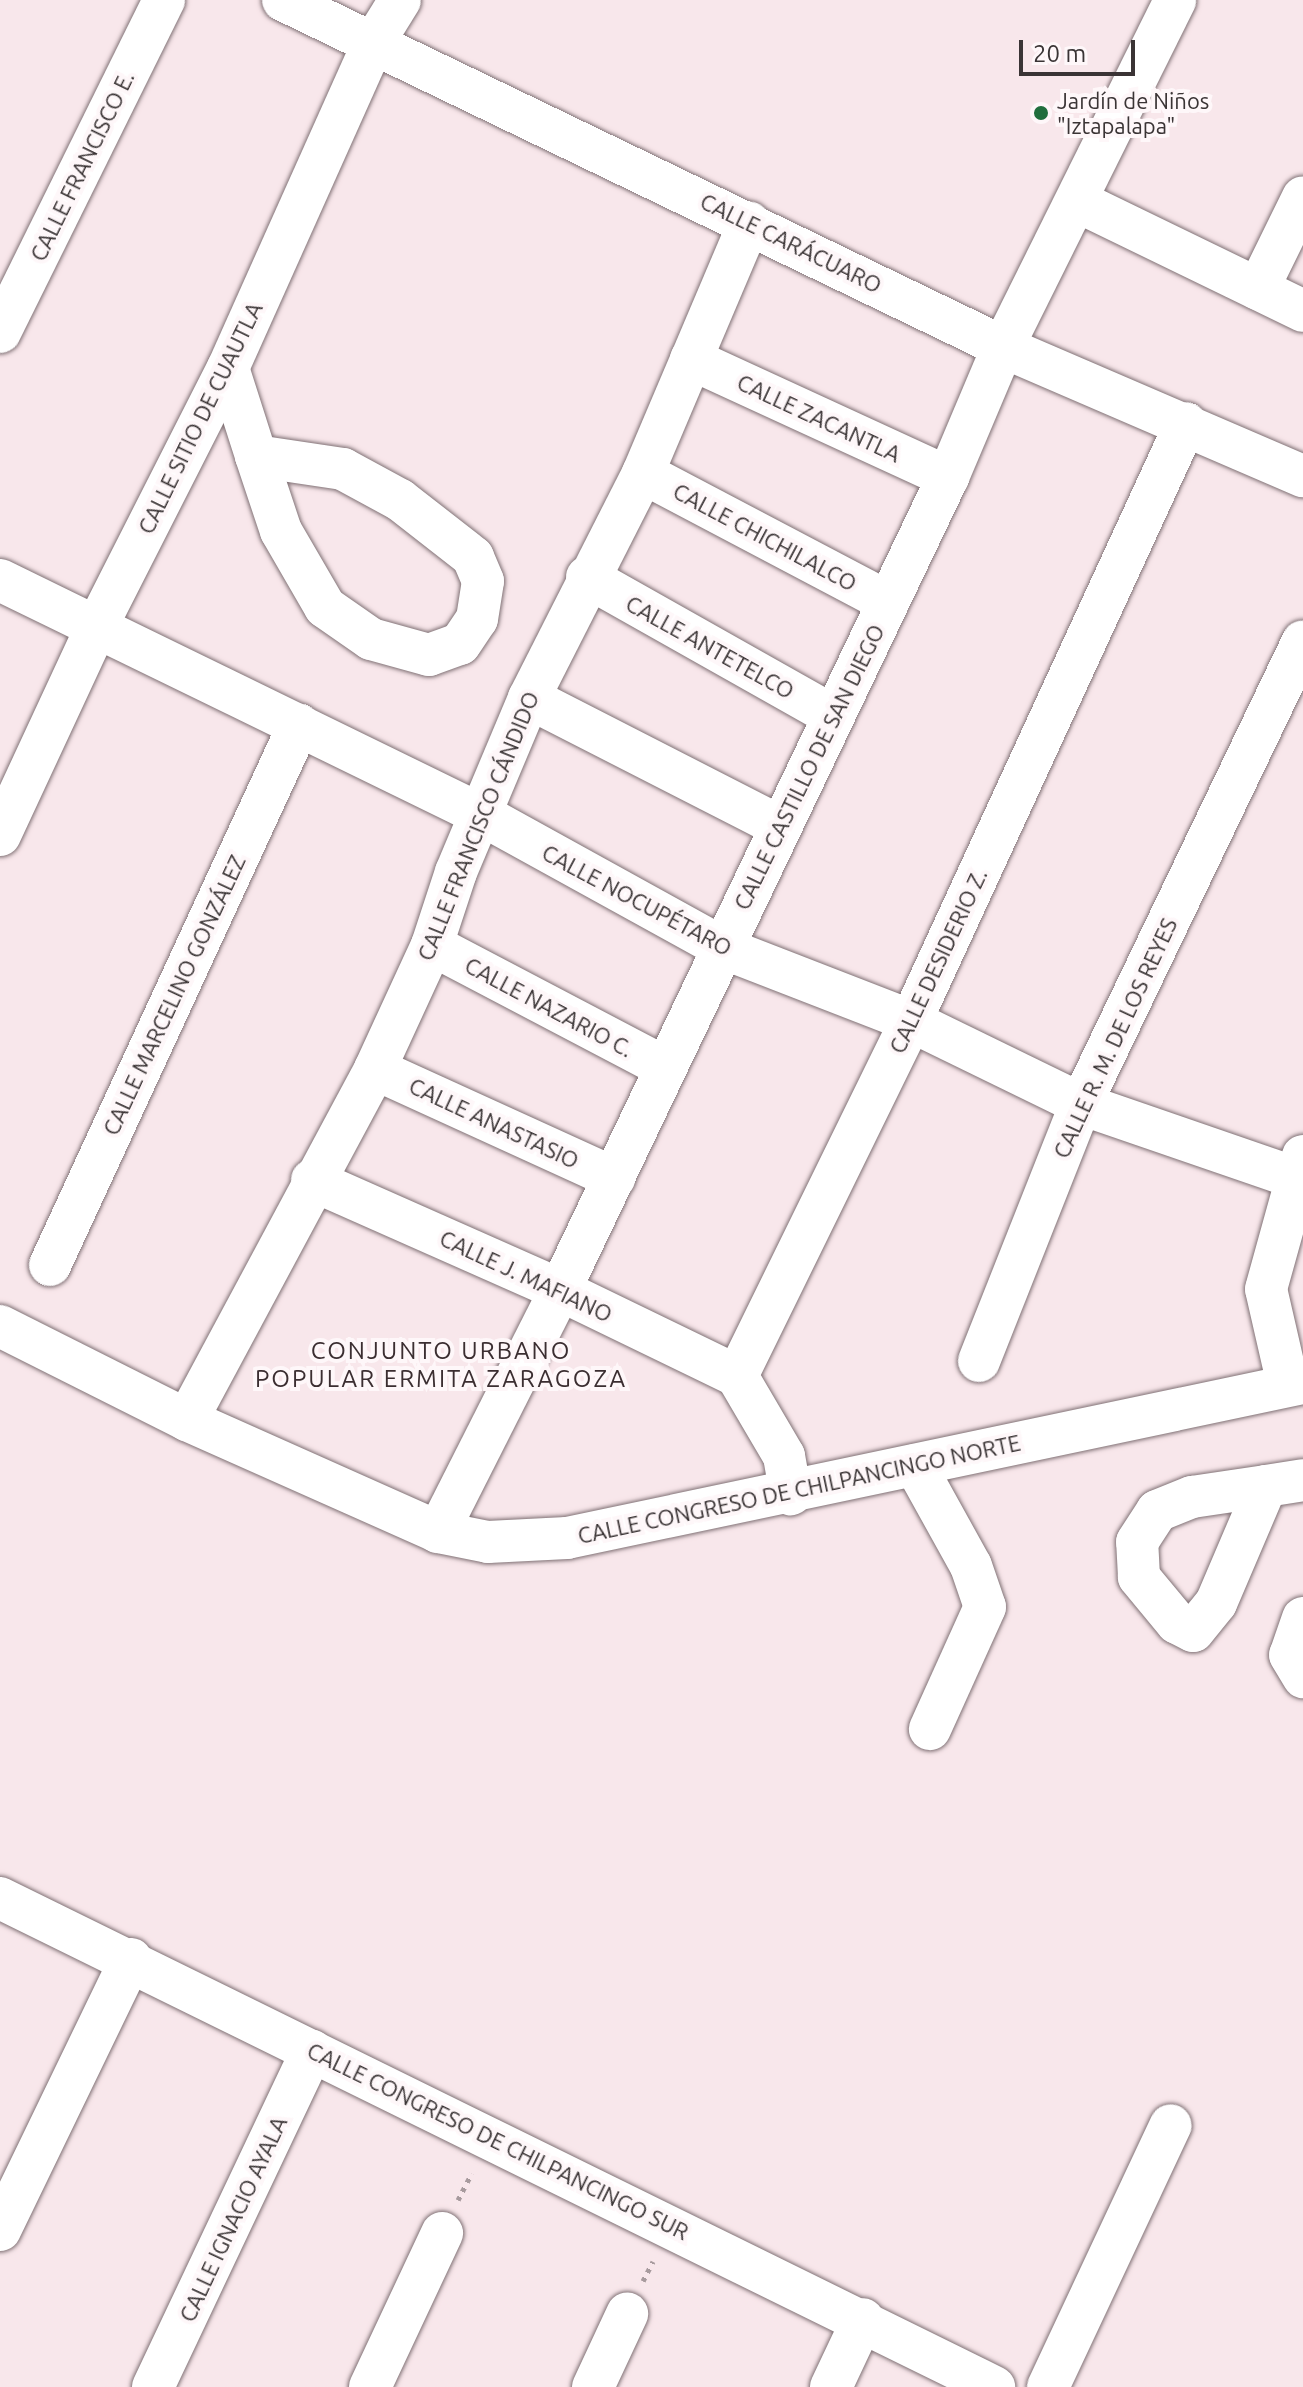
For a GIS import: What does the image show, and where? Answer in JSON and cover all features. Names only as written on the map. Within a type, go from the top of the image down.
[{"type":"street","name":"CALLE FRANCISCO E.","points":[[0,332],[164,0]]},
{"type":"street","name":"CALLE CARÁCUARO","points":[[283,0],[1003,347],[1186,423],[1303,476]]},
{"type":"street","name":"CALLE SITIO DE CUAUTLA","points":[[0,835],[98,624],[228,368],[374,42],[400,0]]},
{"type":"street","name":"CALLE CASTILLO DE SAN DIEGO","points":[[438,1532],[614,1178],[948,477],[1003,347],[1079,202],[1175,0]]},
{"type":"street","points":[[1258,289],[1303,197]]},
{"type":"street","points":[[1079,202],[1303,311]]},
{"type":"street","name":"CALLE FRANCISCO CÁNDIDO","points":[[187,1420],[312,1180],[375,1069],[432,945],[456,872],[484,816],[529,698],[587,577],[643,473],[749,223]]},
{"type":"street","name":"CALLE ZACANTLA","points":[[691,359],[948,477]]},
{"type":"street","points":[[228,368],[256,456],[281,531],[325,607],[385,643],[429,655],[460,644],[479,607],[483,581],[473,557],[400,500],[343,469],[256,456]]},
{"type":"street","name":"CALLE DESIDERIO Z.","points":[[737,1376],[911,1021],[1186,423]]},
{"type":"street","name":"CALLE CHICHILALCO","points":[[643,473],[888,602]]},
{"type":"street","name":"CALLE ANTETELCO","points":[[587,577],[834,716]]},
{"type":"street","name":"CALLE NOCUPÉTARO","points":[[0,580],[98,624],[484,816],[723,948],[911,1021],[1081,1104],[1298,1166]]},
{"type":"street","name":"CALLE R. M. DE LOS REYES","points":[[979,1361],[1081,1104],[1303,641]]},
{"type":"street","points":[[529,698],[781,827]]},
{"type":"street","name":"CALLE MARCELINO GONZÁLEZ","points":[[50,1265],[299,725]]},
{"type":"street","name":"CALLE NAZARIO C.","points":[[432,945],[666,1068]]},
{"type":"street","name":"CALLE ANASTASIO","points":[[375,1069],[614,1178]]},
{"type":"street","points":[[1295,1384],[1266,1289],[1298,1166]]},
{"type":"street","name":"CALLE J. MAFIANO","points":[[312,1180],[560,1290],[737,1376]]},
{"type":"street","name":"CALLE CONGRESO DE CHILPANCINGO NORTE","points":[[0,1326],[187,1420],[438,1532],[488,1542],[567,1538],[791,1494],[1295,1384]]},
{"type":"street","points":[[737,1376],[784,1456],[791,1494]]},
{"type":"street","points":[[915,1465],[971,1566],[985,1607],[930,1729]]},
{"type":"street","points":[[1303,1618],[1290,1655],[1303,1677]]},
{"type":"street","name":"CALLE CONGRESO DE CHILPANCINGO SUR","points":[[0,1898],[131,1959],[312,2051],[863,2319],[994,2387]]},
{"type":"street","points":[[0,2230],[131,1959]]},
{"type":"street","name":"CALLE IGNACIO AYALA","points":[[153,2387],[312,2051]]},
{"type":"street","points":[[1048,2387],[1171,2125]]},
{"type":"street","points":[[370,2387],[442,2233]]},
{"type":"street","points":[[593,2387],[627,2314]]},
{"type":"street","points":[[831,2387],[863,2319]]},
{"type":"path","points":[[442,2233],[490,2137]]},
{"type":"path","points":[[627,2314],[671,2225]]},
{"type":"place","name":"Jardín de Niños \"Iztapalapa\"","points":[[1041,113]]},
{"type":"district","name":"CONJUNTO URBANO POPULAR ERMITA ZARAGOZA","points":[[441,1365]]}]
